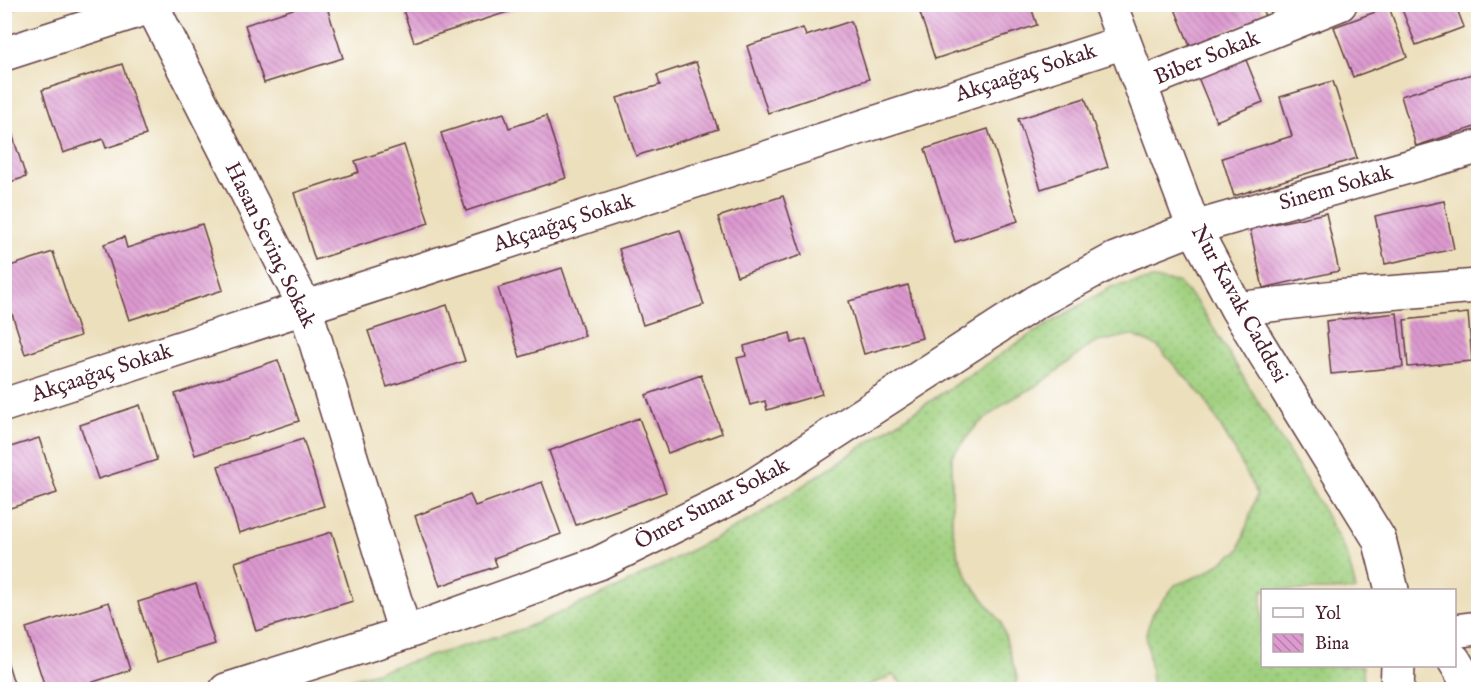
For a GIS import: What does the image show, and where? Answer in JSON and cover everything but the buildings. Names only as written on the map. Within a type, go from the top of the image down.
[{"type":"street","name":"Nur Kavak Caddesi","points":[[1110,4],[1194,228],[1237,309],[1379,539],[1392,589]]},
{"type":"street","name":"Biber Sokak","points":[[1140,84],[1340,4]]},
{"type":"street","points":[[4,54],[154,5]]},
{"type":"street","name":"Hasan Sevinç Sokak","points":[[154,5],[305,307],[405,633]]},
{"type":"street","name":"Akçaağaç Sokak","points":[[4,405],[1124,42]]},
{"type":"street","name":"Sinem Sokak","points":[[1194,228],[1479,147]]},
{"type":"street","name":"Ömer Sunar Sokak","points":[[226,690],[405,633],[599,563],[745,491],[1036,302],[1115,259],[1194,228]]},
{"type":"street","points":[[1237,309],[1335,297],[1479,286]]},
{"type":"street","points":[[1379,539],[1410,589]]},
{"type":"street","points":[[1456,631],[1479,628]]},
{"type":"street","points":[[1456,662],[1472,690]]},
{"type":"street","points":[[1397,690],[1398,667]]},
{"type":"green space","points":[[1153,279],[1178,282],[1200,306],[1317,499],[1347,554],[1356,589],[1261,589],[1261,667],[1363,667],[1364,689],[1153,689],[1146,633],[1153,613],[1175,585],[1203,574],[1239,550],[1257,494],[1204,398],[1157,346],[1131,335],[1093,343],[1044,381],[1007,402],[977,425],[952,455],[952,526],[958,555],[970,582],[1001,622],[1017,677],[1015,689],[907,689],[893,675],[859,690],[318,689],[525,628],[613,590],[754,518],[1030,335],[1111,287]]}]
